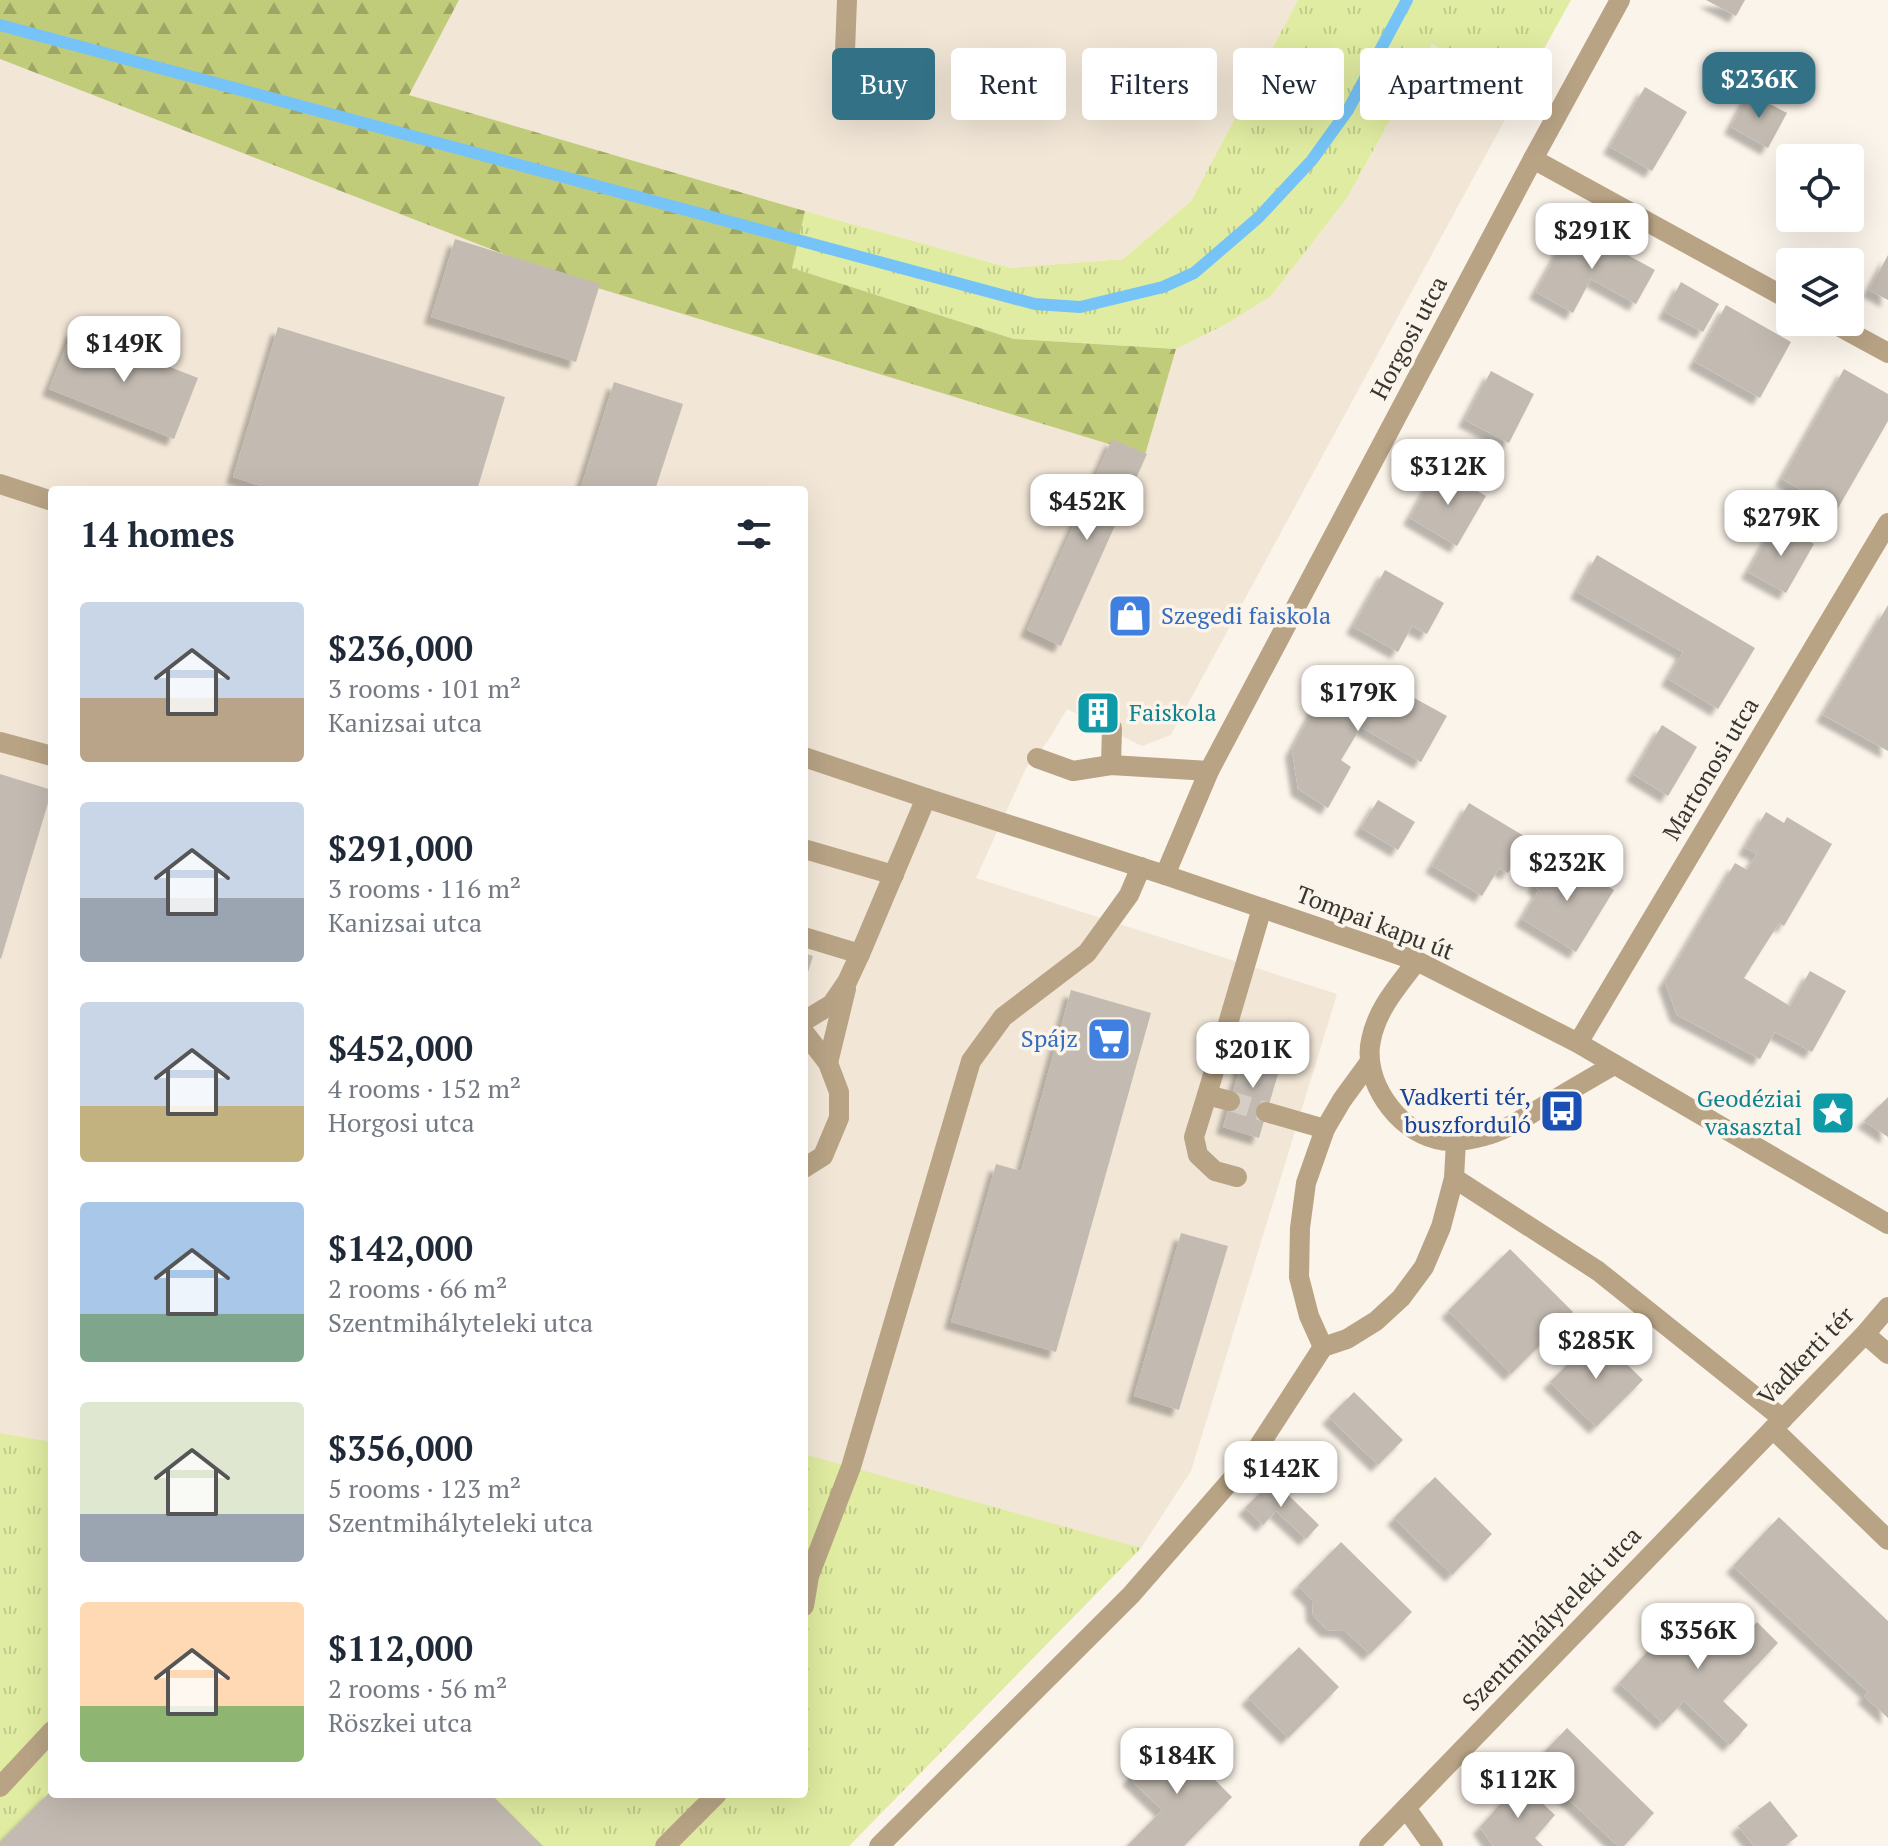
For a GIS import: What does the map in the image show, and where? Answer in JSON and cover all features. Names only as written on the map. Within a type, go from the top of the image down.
[{"type":"street","points":[[845,48],[847,0]]},
{"type":"street","name":"Horgosi utca","points":[[1165,875],[1209,771],[1620,0]]},
{"type":"street","points":[[1533,159],[1776,292]]},
{"type":"street","points":[[1857,336],[1888,353]]},
{"type":"street","points":[[0,484],[48,500]]},
{"type":"street","name":"Martonosi utca","points":[[1578,1043],[1888,523]]},
{"type":"street","points":[[1111,765],[1112,728]]},
{"type":"street","points":[[0,742],[48,755]]},
{"type":"street","name":"Tompai kapu út","points":[[808,758],[1417,961],[1578,1043],[1888,1224]]},
{"type":"street","points":[[1037,758],[1073,771],[1111,765],[1209,771]]},
{"type":"street","points":[[808,1019],[832,1004],[847,982],[926,798]]},
{"type":"street","points":[[808,850],[894,875]]},
{"type":"street","points":[[808,1574],[851,1467],[971,1061],[1003,1017],[1087,953],[1129,895],[1141,867]]},
{"type":"street","points":[[1237,1177],[1215,1171],[1198,1155],[1194,1137],[1262,908]]},
{"type":"street","points":[[808,938],[860,954]]},
{"type":"street","points":[[1417,961],[1380,1012],[1370,1041],[1369,1063],[1374,1084],[1403,1120],[1421,1134],[1456,1141],[1505,1129],[1614,1065]]},
{"type":"street","points":[[828,1063],[847,982]]},
{"type":"street","points":[[808,1037],[828,1063],[839,1092],[839,1118],[823,1156],[808,1165]]},
{"type":"street","points":[[1323,1347],[1309,1316],[1299,1277],[1300,1228],[1306,1183],[1325,1129],[1369,1063]]},
{"type":"street","points":[[1207,1095],[1230,1101]]},
{"type":"street","points":[[1266,1112],[1325,1129]]},
{"type":"street","points":[[879,1846],[1131,1595],[1253,1455],[1323,1347],[1347,1339],[1376,1321],[1401,1298],[1424,1267],[1441,1227],[1454,1178],[1456,1141]]},
{"type":"street","points":[[1454,1178],[1598,1271],[1778,1424]]},
{"type":"street","name":"Vadkerti tér","points":[[1888,1307],[1778,1424],[1888,1540]]},
{"type":"street","points":[[1865,1334],[1888,1354]]},
{"type":"street","name":"Szentmihályteleki utca","points":[[1369,1846],[1778,1424]]},
{"type":"street","points":[[0,1787],[48,1735]]},
{"type":"street","points":[[665,1846],[713,1798]]},
{"type":"street","points":[[1406,1808],[1433,1846]]},
{"type":"shaded area","points":[[459,0],[1298,0],[1272,48],[1233,48],[1234,120],[1191,201],[1123,259],[1011,268],[409,95]]},
{"type":"shaded area","points":[[0,59],[568,279],[1145,454],[1176,349],[1228,323],[1271,296],[1347,198],[1390,120],[1505,120],[1171,735],[1142,746],[1067,709],[1048,741],[1026,768],[976,878],[1337,994],[1191,1471],[1141,1548],[849,1846],[0,1846]]},
{"type":"green space","points":[[0,0],[459,0],[409,95],[805,211],[792,268],[1014,339],[1176,349],[1145,455],[568,279],[0,59]]},
{"type":"green space","points":[[1298,0],[1571,0],[1544,48],[1439,48],[1432,44],[1430,48],[1360,48],[1360,120],[1390,120],[1347,198],[1271,296],[1228,323],[1176,349],[1014,339],[791,268],[805,211],[1011,268],[1123,259],[1191,201],[1234,120],[1344,120],[1344,48],[1272,48]]},
{"type":"green space","points":[[0,1433],[48,1441],[48,1798],[808,1798],[808,1455],[1141,1548],[849,1846],[0,1846]]},
{"type":"building","points":[[1706,0],[1745,0],[1736,16]]},
{"type":"building","points":[[1645,87],[1687,112],[1652,171],[1610,147]]},
{"type":"building","points":[[1749,93],[1787,113],[1768,148],[1731,127]]},
{"type":"building","points":[[1573,225],[1655,270],[1636,304],[1591,279],[1573,313],[1536,292]]},
{"type":"building","points":[[455,239],[600,284],[576,362],[431,317]]},
{"type":"building","points":[[1888,255],[1888,300],[1869,290]]},
{"type":"building","points":[[1681,282],[1719,304],[1703,332],[1665,312]]},
{"type":"building","points":[[1726,305],[1791,342],[1760,398],[1695,362]]},
{"type":"building","points":[[278,327],[505,397],[478,486],[261,486],[233,477]]},
{"type":"building","points":[[73,329],[198,378],[174,439],[49,389]]},
{"type":"building","points":[[1844,369],[1888,394],[1888,421],[1837,510],[1782,479]]},
{"type":"building","points":[[1491,371],[1534,394],[1509,443],[1465,420]]},
{"type":"building","points":[[614,382],[683,404],[656,486],[581,486]]},
{"type":"building","points":[[1112,439],[1147,454],[1061,646],[1027,630]]},
{"type":"building","points":[[1438,468],[1486,496],[1457,546],[1410,518]]},
{"type":"building","points":[[1776,523],[1814,544],[1786,593],[1748,572]]},
{"type":"building","points":[[1597,555],[1755,648],[1718,709],[1668,679],[1683,652],[1577,592]]},
{"type":"building","points":[[1385,570],[1444,603],[1427,634],[1412,626],[1398,652],[1353,627]]},
{"type":"building","points":[[1888,605],[1888,751],[1823,715]]},
{"type":"building","points":[[1333,673],[1379,698],[1387,683],[1447,716],[1421,762],[1361,727],[1341,760],[1351,767],[1328,808],[1298,789],[1292,750]]},
{"type":"building","name":"Faiskola","points":[[1093,706],[1106,712],[1102,721],[1089,714]]},
{"type":"building","points":[[1662,725],[1697,747],[1668,796],[1633,774]]},
{"type":"building","points":[[0,774],[48,789],[48,803],[0,958]]},
{"type":"building","points":[[1378,800],[1415,822],[1398,850],[1361,828]]},
{"type":"building","points":[[1469,803],[1529,839],[1508,873],[1499,868],[1482,896],[1432,866]]},
{"type":"building","points":[[1766,812],[1784,823],[1787,817],[1832,844],[1784,926],[1779,923],[1744,978],[1790,1006],[1810,971],[1846,991],[1812,1052],[1775,1032],[1760,1059],[1677,1015],[1665,982],[1735,863],[1747,870],[1757,854],[1745,848]]},
{"type":"building","points":[[1553,854],[1614,890],[1576,952],[1522,919],[1539,890],[1534,886]]},
{"type":"building","points":[[808,954],[813,956],[808,972]]},
{"type":"building","points":[[1071,990],[1151,1013],[1056,1352],[951,1322],[996,1164],[1021,1171]]},
{"type":"building","points":[[1247,1043],[1284,1054],[1259,1138],[1223,1127]]},
{"type":"building","points":[[1888,1097],[1888,1137],[1864,1121]]},
{"type":"building","points":[[1181,1233],[1228,1246],[1179,1410],[1134,1396]]},
{"type":"building","points":[[1510,1249],[1573,1312],[1511,1374],[1448,1311]]},
{"type":"building","points":[[1597,1335],[1643,1380],[1596,1427],[1550,1382]]},
{"type":"building","points":[[1354,1392],[1403,1440],[1378,1465],[1329,1417]]},
{"type":"building","points":[[1435,1477],[1492,1534],[1452,1575],[1394,1518]]},
{"type":"building","points":[[1273,1480],[1319,1525],[1306,1539],[1276,1511],[1263,1525],[1245,1508]]},
{"type":"building","points":[[1779,1517],[1888,1621],[1888,1718],[1864,1696],[1868,1692],[1733,1566]]},
{"type":"building","points":[[1341,1542],[1412,1612],[1370,1654],[1345,1631],[1327,1630],[1313,1615],[1312,1600],[1298,1586]]},
{"type":"building","points":[[1692,1603],[1737,1643],[1757,1622],[1778,1643],[1723,1701],[1748,1725],[1730,1745],[1684,1701],[1663,1723],[1619,1683]]},
{"type":"building","points":[[1299,1647],[1339,1687],[1288,1738],[1248,1698]]},
{"type":"building","points":[[1567,1728],[1654,1813],[1624,1846],[1618,1846],[1532,1765]]},
{"type":"building","points":[[1171,1736],[1232,1797],[1184,1846],[1127,1846],[1162,1810],[1129,1778]]},
{"type":"building","points":[[1520,1782],[1555,1815],[1535,1838],[1543,1846],[1493,1846],[1480,1827]]},
{"type":"building","points":[[48,1794],[48,1798],[495,1798],[543,1846],[0,1846],[0,1842]]},
{"type":"building","points":[[1770,1801],[1798,1836],[1785,1846],[1754,1846],[1738,1826]]},
{"type":"waterway","points":[[0,25],[1035,304],[1080,307],[1163,287],[1194,273],[1258,218],[1312,160],[1348,110],[1407,0]]},
{"type":"tunnel","points":[[1230,1101],[1266,1112]]},
{"type":"place","name":"Szegedi faiskola","points":[[1130,616]]},
{"type":"place","name":"Faiskola","points":[[1098,713]]},
{"type":"place","name":"Spájz","points":[[1109,1039]]},
{"type":"place","name":"Vadkerti tér, buszforduló","points":[[1562,1111]]},
{"type":"place","name":"Geodéziai vasasztal","points":[[1833,1113]]}]
